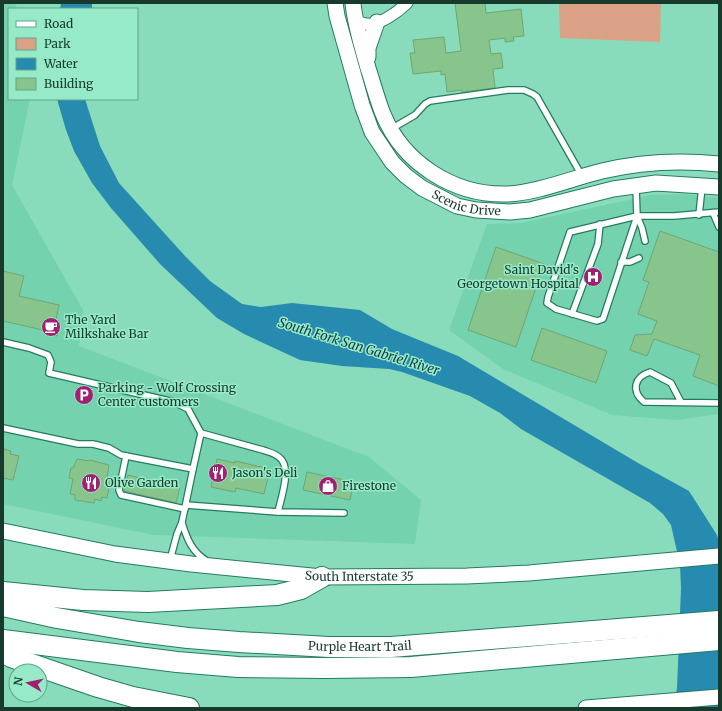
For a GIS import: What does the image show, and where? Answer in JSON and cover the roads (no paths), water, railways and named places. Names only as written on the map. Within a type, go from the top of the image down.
[{"type":"highway","points":[[3,592],[83,600],[148,602],[278,595],[301,589],[322,577]]},
{"type":"highway","name":"Purple Heart Trail","points":[[3,606],[72,620],[188,638],[322,646],[391,647],[583,633],[719,621]]},
{"type":"highway","name":"Purple Heart Trail","points":[[3,640],[177,662],[271,668],[388,668],[719,640]]},
{"type":"highway","points":[[3,652],[11,657],[98,687],[133,697],[189,708]]},
{"type":"street","name":"Scenic Drive","points":[[335,3],[337,16],[362,105],[372,132],[392,162],[406,176],[422,188],[458,206],[476,210],[510,212],[530,210],[614,189],[656,183],[719,186]]},
{"type":"street","name":"Scenic Drive","points":[[353,3],[355,20],[368,66],[383,114],[391,129],[413,158],[424,167],[454,185],[491,194],[508,194],[533,190],[634,165],[666,162],[712,163]]},
{"type":"street","points":[[355,20],[369,25],[399,12],[407,3]]},
{"type":"street","points":[[368,66],[368,48],[377,22]]},
{"type":"street","points":[[703,185],[712,163]]},
{"type":"street","points":[[634,165],[636,186]]},
{"type":"street","name":"South Interstate 35","points":[[3,530],[115,554],[170,562],[322,577],[467,576],[529,573],[719,556]]},
{"type":"street","points":[[590,708],[719,697]]},
{"type":"lane","points":[[391,129],[415,115],[425,104],[430,101],[508,90],[524,90],[533,94],[537,98],[583,177]]},
{"type":"lane","points":[[699,215],[703,185]]},
{"type":"lane","points":[[636,186],[637,216],[645,241]]},
{"type":"lane","points":[[637,216],[603,319],[597,321],[572,314],[556,309],[547,303],[570,232],[637,216],[699,215],[716,212],[719,227]]},
{"type":"lane","points":[[572,314],[598,244],[600,224]]},
{"type":"lane","points":[[621,262],[630,262],[639,258]]},
{"type":"lane","points":[[3,342],[29,348],[48,355],[51,362],[50,374],[174,402],[188,409],[200,433],[182,522],[177,534],[170,562]]},
{"type":"lane","points":[[681,402],[671,384],[650,372],[642,374],[637,381],[636,390],[638,396],[644,402],[719,403]]},
{"type":"lane","points":[[3,428],[78,444],[93,444],[109,448],[121,455],[193,469]]},
{"type":"lane","points":[[200,433],[262,450],[280,458],[285,465],[286,475],[278,512]]},
{"type":"lane","points":[[126,456],[119,490],[121,495],[185,507],[278,512],[344,513]]},
{"type":"lane","points":[[182,522],[187,539],[200,557],[218,567]]},
{"type":"water","points":[[61,3],[92,3],[92,8],[60,8]]},
{"type":"water","name":"South Fork San Gabriel River","points":[[57,100],[85,100],[100,146],[119,183],[185,256],[210,281],[242,304],[261,307],[292,303],[360,310],[392,329],[458,356],[638,463],[689,491],[717,535],[719,542],[718,708],[674,708],[677,688],[681,588],[680,565],[671,525],[663,514],[650,503],[521,429],[500,413],[470,396],[402,372],[389,369],[342,366],[300,360],[244,334],[217,318],[160,264],[111,208],[92,183],[74,151]]},
{"type":"place","name":"Saint David's Georgetown Hospital","points":[[593,277]]},
{"type":"place","name":"The Yard Milkshake Bar","points":[[51,327]]},
{"type":"place","name":"Parking - Wolf Crossing Center customers","points":[[84,395]]},
{"type":"place","name":"Jason's Deli","points":[[218,473]]},
{"type":"place","name":"Olive Garden","points":[[91,483]]},
{"type":"place","name":"Firestone","points":[[328,486]]}]
